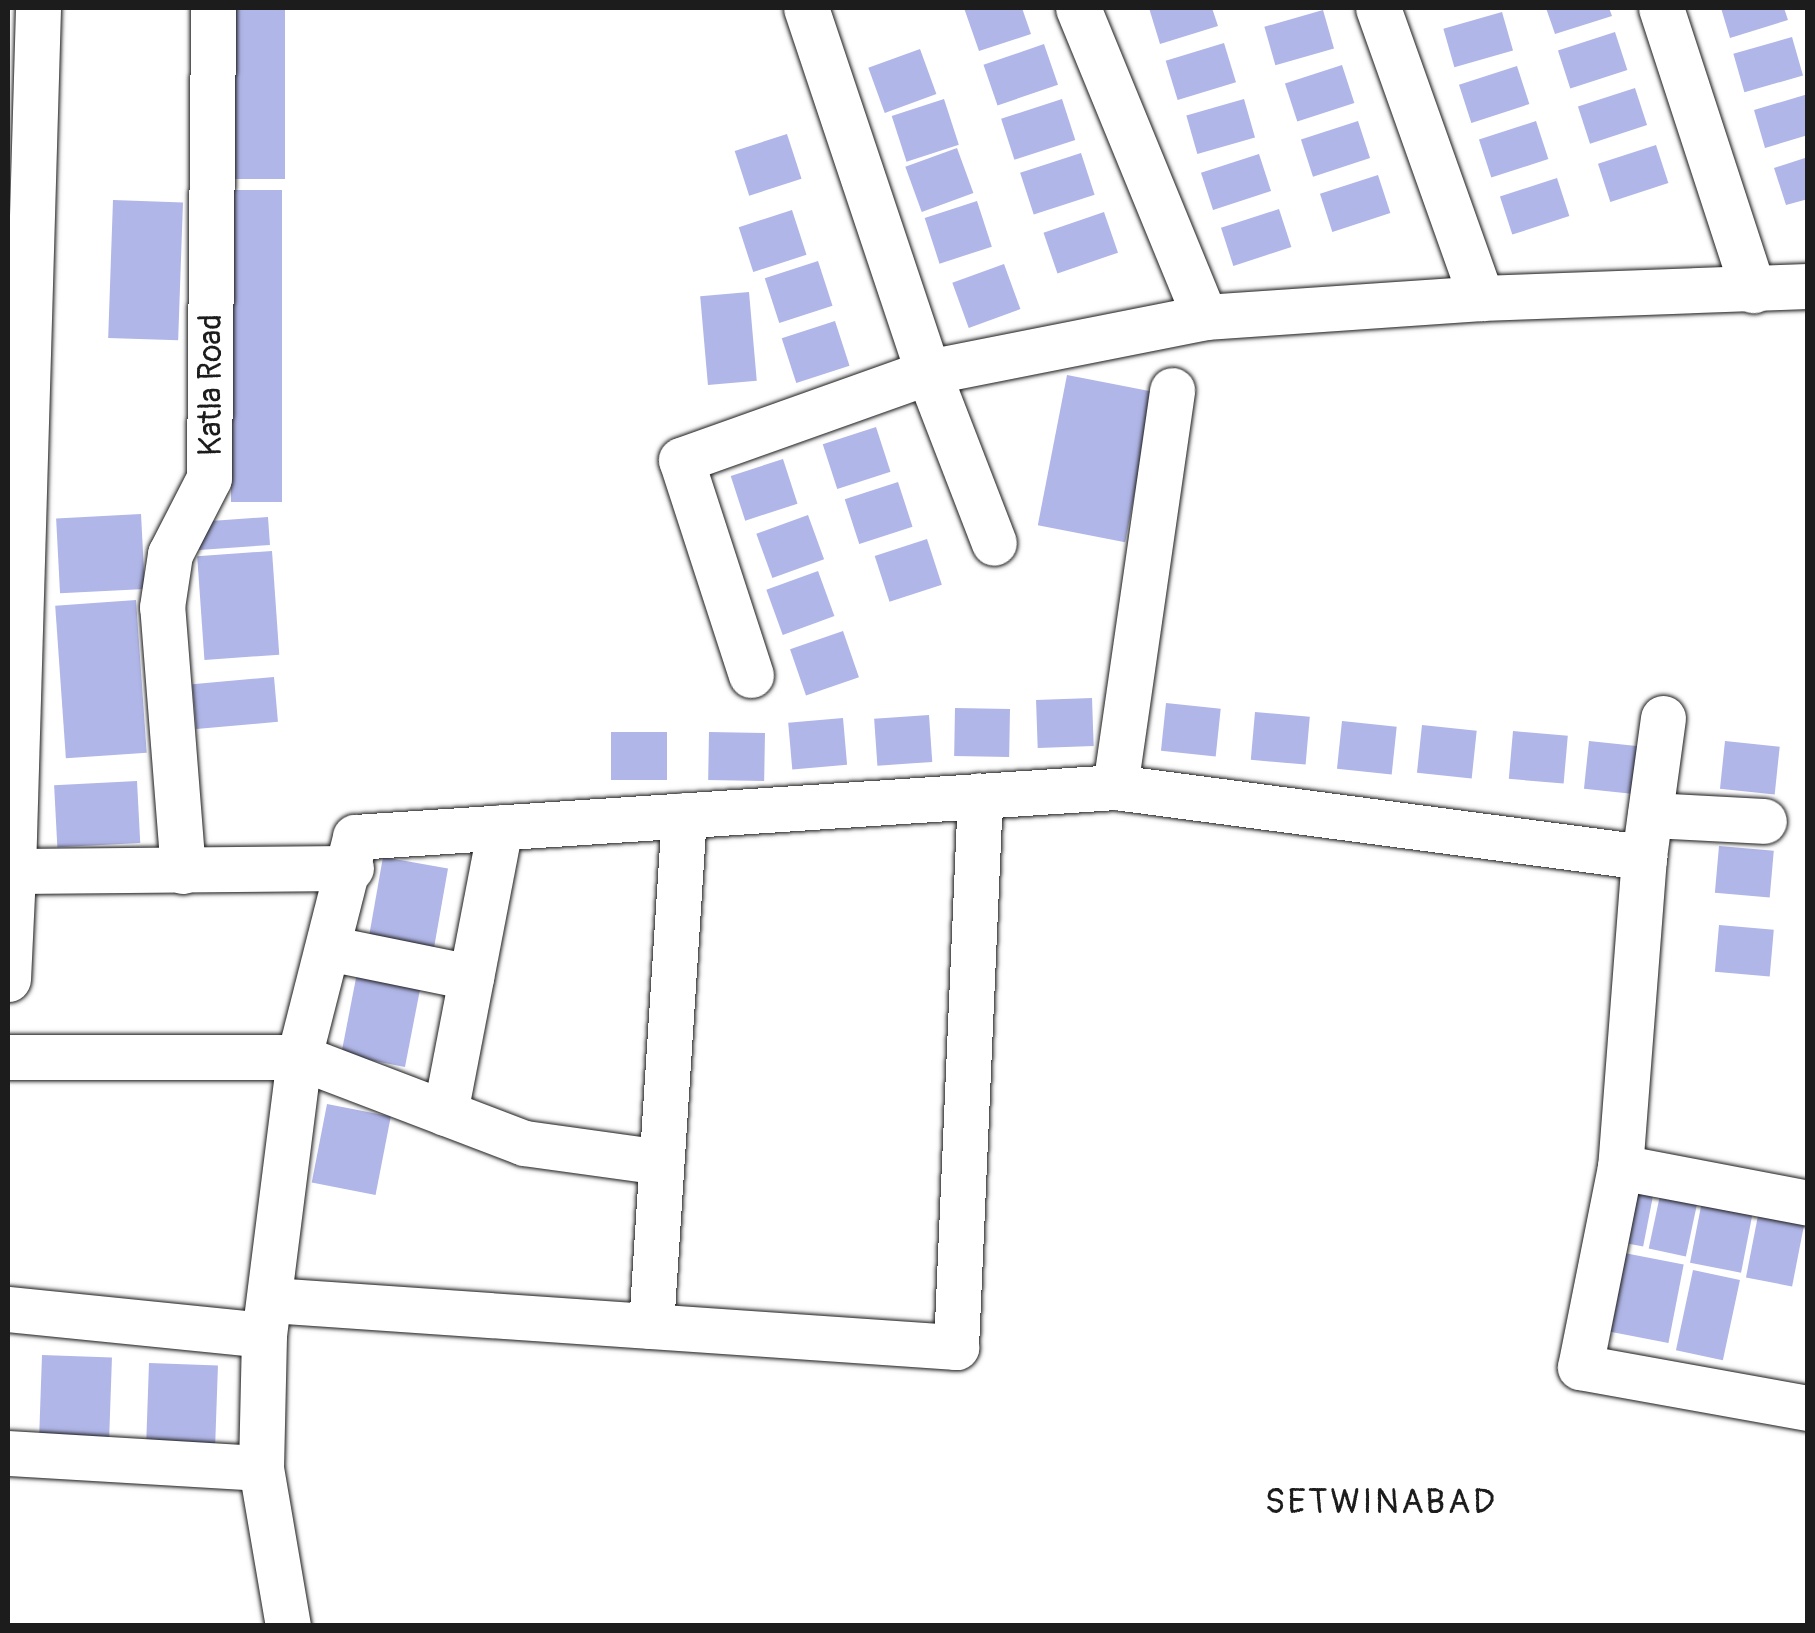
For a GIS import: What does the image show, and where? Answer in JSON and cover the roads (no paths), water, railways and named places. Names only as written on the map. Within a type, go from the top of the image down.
[{"type":"street","points":[[8,979],[38,137],[38,8]]},
{"type":"street","name":"Katla Road","points":[[183,871],[162,607],[170,554],[210,478],[213,8]]},
{"type":"street","points":[[806,8],[928,372],[994,543]]},
{"type":"street","points":[[1078,8],[1205,318]]},
{"type":"street","points":[[1378,8],[1481,298]]},
{"type":"street","points":[[1661,8],[1753,290]]},
{"type":"street","points":[[751,675],[681,460],[928,372],[1205,318],[1481,298],[1808,286]]},
{"type":"street","points":[[1115,787],[1172,390]]},
{"type":"street","points":[[1663,718],[1647,836],[1620,1167],[1580,1367],[1808,1408]]},
{"type":"street","points":[[288,1626],[261,1468],[268,1318],[298,1057],[350,868],[354,837],[1115,787],[1647,836],[1764,821]]},
{"type":"street","points":[[8,1309],[651,1326],[956,1347],[980,796]]},
{"type":"street","points":[[651,1326],[684,815]]},
{"type":"street","points":[[445,1114],[500,827]]},
{"type":"street","points":[[13,871],[350,868]]},
{"type":"street","points":[[328,948],[471,977]]},
{"type":"street","points":[[8,1056],[298,1057],[524,1143],[661,1162]]},
{"type":"street","points":[[1620,1167],[1808,1203]]},
{"type":"street","points":[[8,1453],[261,1468]]},
{"type":"district","name":"SETWINABAD","points":[[1381,1502]]}]
